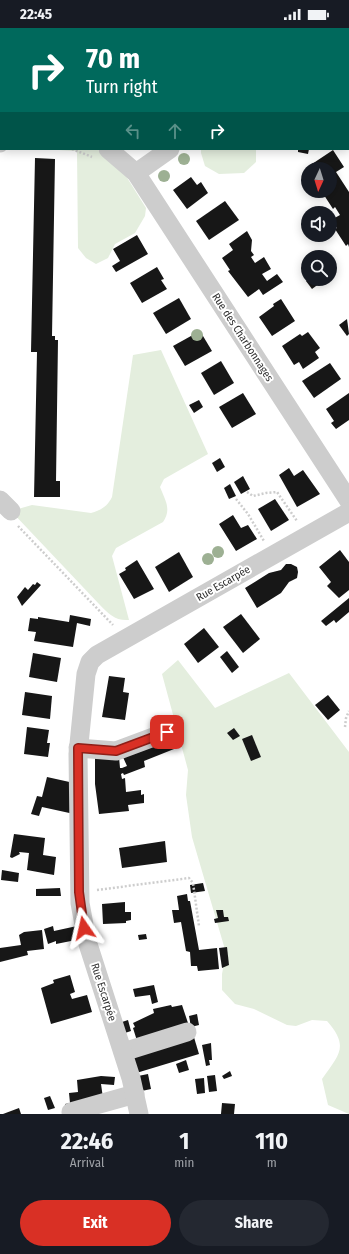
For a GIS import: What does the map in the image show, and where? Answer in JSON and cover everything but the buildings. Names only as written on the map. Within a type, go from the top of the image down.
[{"type":"street","name":"Rue des Charbonnages","points":[[109,150],[136,173],[349,501]]},
{"type":"street","points":[[136,173],[169,150]]},
{"type":"street","name":"Rue Escarpée","points":[[139,1114],[123,1052],[88,941],[79,892],[78,748],[86,674],[90,662],[97,655],[349,512]]},
{"type":"street","points":[[78,748],[116,751],[167,732]]},
{"type":"street","points":[[123,1052],[187,1032]]},
{"type":"street","points":[[71,1112],[135,1094]]},
{"type":"path","points":[[247,492],[253,496],[277,492],[308,536]]},
{"type":"path","points":[[236,499],[248,514],[273,555]]},
{"type":"path","points":[[9,512],[126,639]]},
{"type":"path","points":[[345,727],[346,718],[349,711]]},
{"type":"path","points":[[79,892],[189,878],[193,883],[199,926]]},
{"type":"green space","points":[[58,150],[98,150],[126,176],[146,208],[145,216],[135,233],[115,244],[108,258],[96,264],[86,258],[78,248],[77,151]]},
{"type":"green space","points":[[201,150],[256,150],[256,162],[244,173],[219,174],[205,166]]},
{"type":"green space","points":[[161,350],[208,454],[164,479],[160,487],[167,504],[167,513],[163,522],[116,548],[112,556],[129,620],[124,620],[112,616],[106,611],[11,511],[32,505],[91,513],[106,506],[112,497],[133,355]]},
{"type":"green space","points":[[178,660],[215,708],[289,673],[349,752],[349,1114],[328,1105],[322,1079],[337,1056],[340,1050],[340,1044],[338,1037],[327,1021],[312,1020],[296,1026],[287,1025],[254,1009],[235,1004],[222,990],[222,974],[226,953],[192,837],[186,795],[188,770],[162,674]]},
{"type":"route","points":[[84,928],[79,892],[78,748],[116,751],[167,732]]}]
